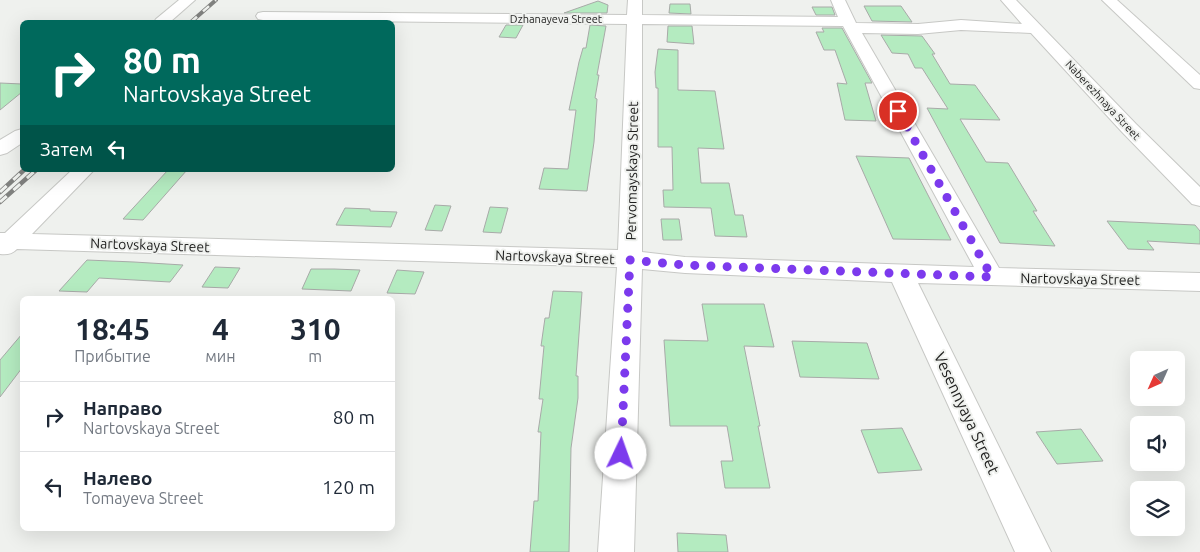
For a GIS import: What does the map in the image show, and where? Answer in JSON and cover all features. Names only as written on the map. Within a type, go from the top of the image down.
[{"type":"street","points":[[163,20],[188,0]]},
{"type":"street","points":[[252,20],[263,16],[277,0]]},
{"type":"street","points":[[838,0],[850,25],[992,277]]},
{"type":"street","name":"Naberezhnaya Street","points":[[1008,0],[1129,128],[1200,199]]},
{"type":"street","points":[[1109,0],[1200,84]]},
{"type":"street","name":"Dzhanayeva Street","points":[[263,16],[635,10],[918,29],[961,25],[1036,29]]},
{"type":"street","name":"Pervomayskaya Street","points":[[616,552],[630,260],[635,10]]},
{"type":"street","points":[[0,150],[20,136]]},
{"type":"street","points":[[4,245],[82,172]]},
{"type":"street","name":"Nartovskaya Street","points":[[4,245],[630,260],[685,265],[901,274],[1191,282]]},
{"type":"street","name":"Vesennyaya Street","points":[[901,274],[1033,552]]},
{"type":"street","points":[[1191,282],[1200,302]]},
{"type":"building","points":[[598,1],[608,5],[607,13],[564,13]]},
{"type":"building","points":[[670,4],[690,4],[691,14],[669,13]]},
{"type":"building","points":[[864,6],[901,6],[912,22],[872,21]]},
{"type":"building","points":[[812,7],[832,7],[835,15],[816,15]]},
{"type":"building","points":[[506,25],[523,25],[516,38],[499,37]]},
{"type":"building","points":[[590,25],[606,26],[597,75],[599,75],[595,98],[597,99],[594,142],[587,191],[539,189],[544,168],[568,169],[576,110],[569,110],[579,62],[583,48],[586,48]]},
{"type":"building","points":[[668,26],[692,26],[694,44],[667,42]]},
{"type":"building","points":[[822,28],[842,28],[872,83],[865,83],[876,121],[845,120],[837,83],[847,84],[835,50],[824,50],[816,32],[824,32]]},
{"type":"building","points":[[881,35],[922,36],[935,54],[932,54],[950,84],[975,85],[1000,120],[960,119],[986,162],[1008,163],[1037,211],[1033,211],[1055,246],[1000,243],[927,108],[948,109],[922,68],[915,68],[908,54],[892,53]]},
{"type":"building","points":[[658,49],[678,50],[678,90],[715,91],[724,149],[698,148],[701,183],[729,183],[735,215],[743,215],[747,237],[715,236],[711,208],[664,207],[663,190],[673,190],[672,147],[658,147],[658,88],[656,88],[655,72]]},
{"type":"building","points":[[0,83],[20,84],[20,94],[0,110]]},
{"type":"building","points":[[856,156],[909,158],[951,240],[893,239]]},
{"type":"building","points":[[166,172],[185,172],[143,220],[123,219]]},
{"type":"building","points":[[435,205],[451,206],[442,231],[425,230]]},
{"type":"building","points":[[490,207],[508,208],[501,233],[483,232]]},
{"type":"building","points":[[345,208],[397,212],[391,227],[336,225]]},
{"type":"building","points":[[661,219],[679,219],[682,240],[663,240]]},
{"type":"building","points":[[1107,221],[1195,225],[1200,231],[1200,244],[1147,241],[1154,250],[1128,249]]},
{"type":"building","points":[[87,260],[183,265],[170,282],[99,278],[87,292],[59,291]]},
{"type":"building","points":[[215,267],[240,268],[228,288],[202,287]]},
{"type":"building","points":[[311,269],[360,270],[351,291],[302,289]]},
{"type":"building","points":[[397,270],[424,272],[415,294],[387,293]]},
{"type":"building","points":[[553,291],[582,292],[576,376],[578,376],[578,398],[571,448],[569,552],[530,552],[534,501],[538,501],[541,432],[538,432],[543,399],[539,399],[544,346],[541,346],[545,318],[549,318]]},
{"type":"building","points":[[702,304],[764,304],[774,347],[744,346],[770,488],[725,488],[721,461],[733,461],[727,426],[670,426],[664,340],[708,341]]},
{"type":"building","points":[[20,336],[20,371],[0,397],[0,360]]},
{"type":"building","points":[[792,341],[867,343],[879,379],[800,377]]},
{"type":"building","points":[[902,428],[922,470],[878,473],[861,430]]},
{"type":"building","points":[[1081,429],[1103,461],[1057,464],[1036,432]]},
{"type":"building","points":[[677,533],[726,535],[728,552],[678,552]]},
{"type":"railway","points":[[193,20],[216,0]]},
{"type":"railway","points":[[0,192],[22,172]]},
{"type":"railway","points":[[0,202],[34,172]]},
{"type":"route","points":[[621,454],[630,260],[685,265],[992,277],[898,111]]}]
